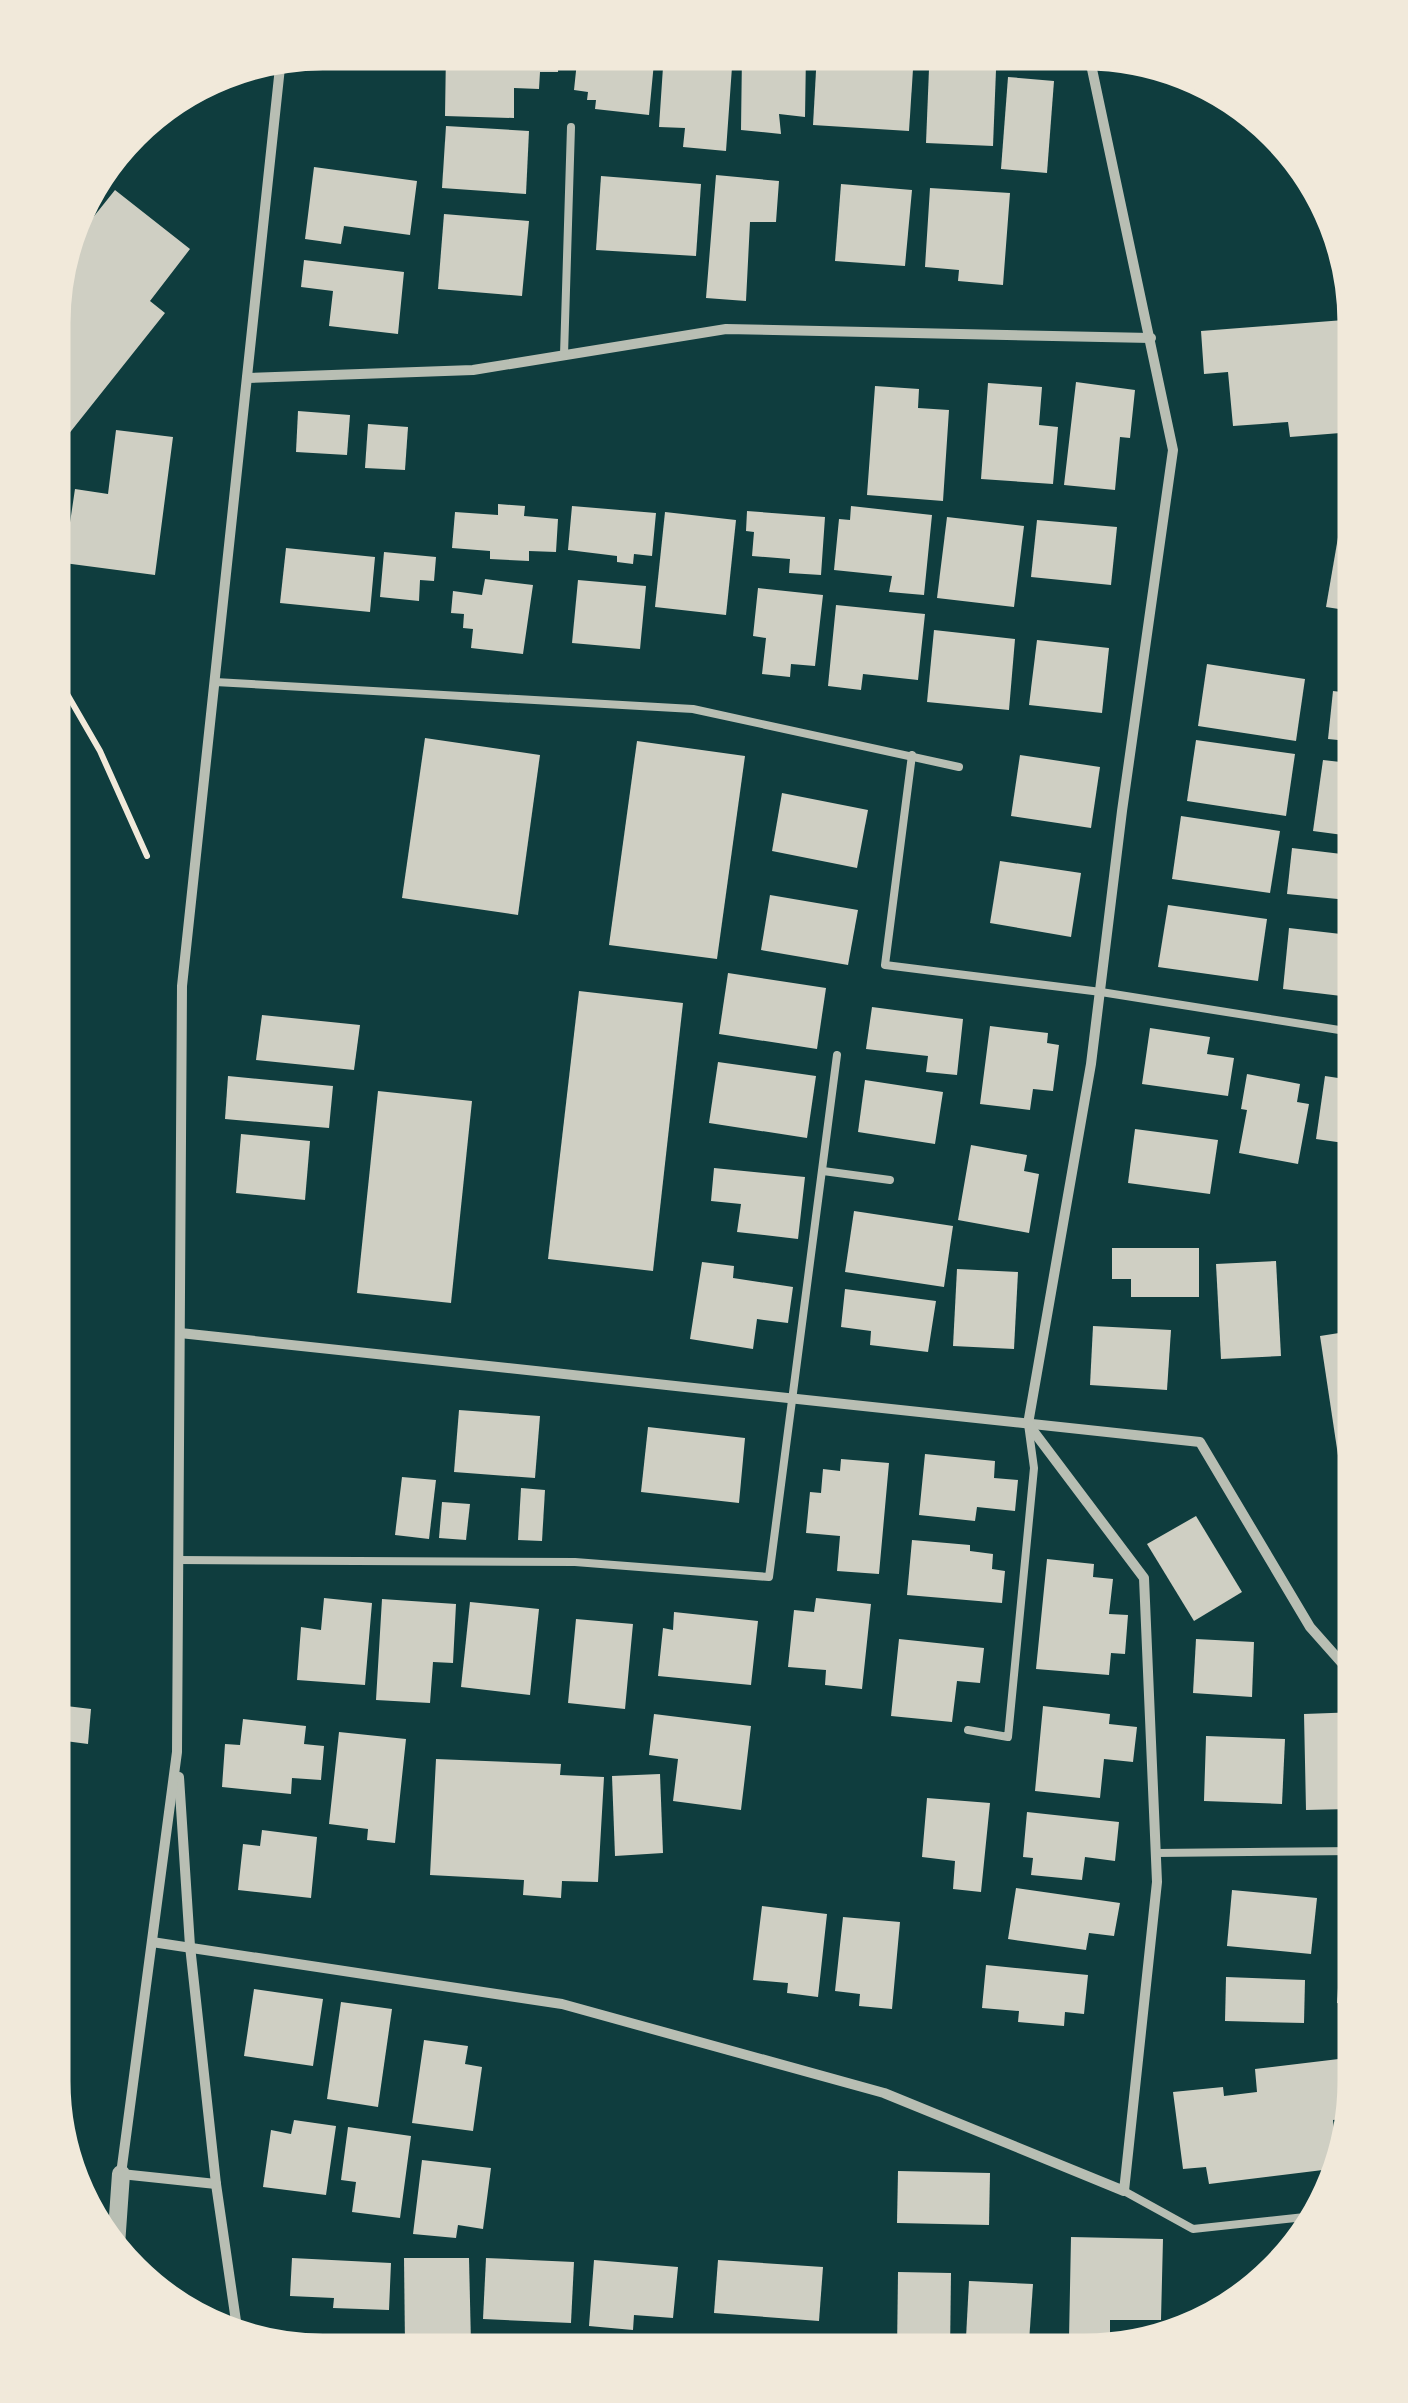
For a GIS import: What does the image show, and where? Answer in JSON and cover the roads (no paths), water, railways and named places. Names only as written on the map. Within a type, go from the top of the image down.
[{"type":"street","points":[[152,1942],[562,2004],[884,2092],[1124,2190],[1157,1882],[1144,1578],[1028,1424],[1091,1064],[1173,450],[1092,68]]},
{"type":"street","points":[[236,2320],[216,2184],[190,1946],[177,1752],[182,986],[280,71]]},
{"type":"street","points":[[247,378],[473,370],[726,329],[1150,338]]},
{"type":"street","points":[[180,1333],[1200,1442],[1310,1627],[1340,1661]]},
{"type":"street","points":[[117,2231],[121,2174],[177,1752]]},
{"type":"street","points":[[121,2174],[216,2184]]},
{"type":"lane","points":[[564,355],[571,127]]},
{"type":"lane","points":[[215,682],[693,709],[959,766]]},
{"type":"lane","points":[[912,755],[884,966],[1101,992],[1340,1030]]},
{"type":"lane","points":[[178,1560],[574,1562],[768,1578],[837,1055]]},
{"type":"lane","points":[[822,1171],[890,1180]]},
{"type":"lane","points":[[968,1730],[1008,1736],[1034,1468],[1028,1424]]},
{"type":"lane","points":[[1156,1853],[1340,1851]]},
{"type":"lane","points":[[1124,2190],[1193,2230],[1300,2218]]}]
